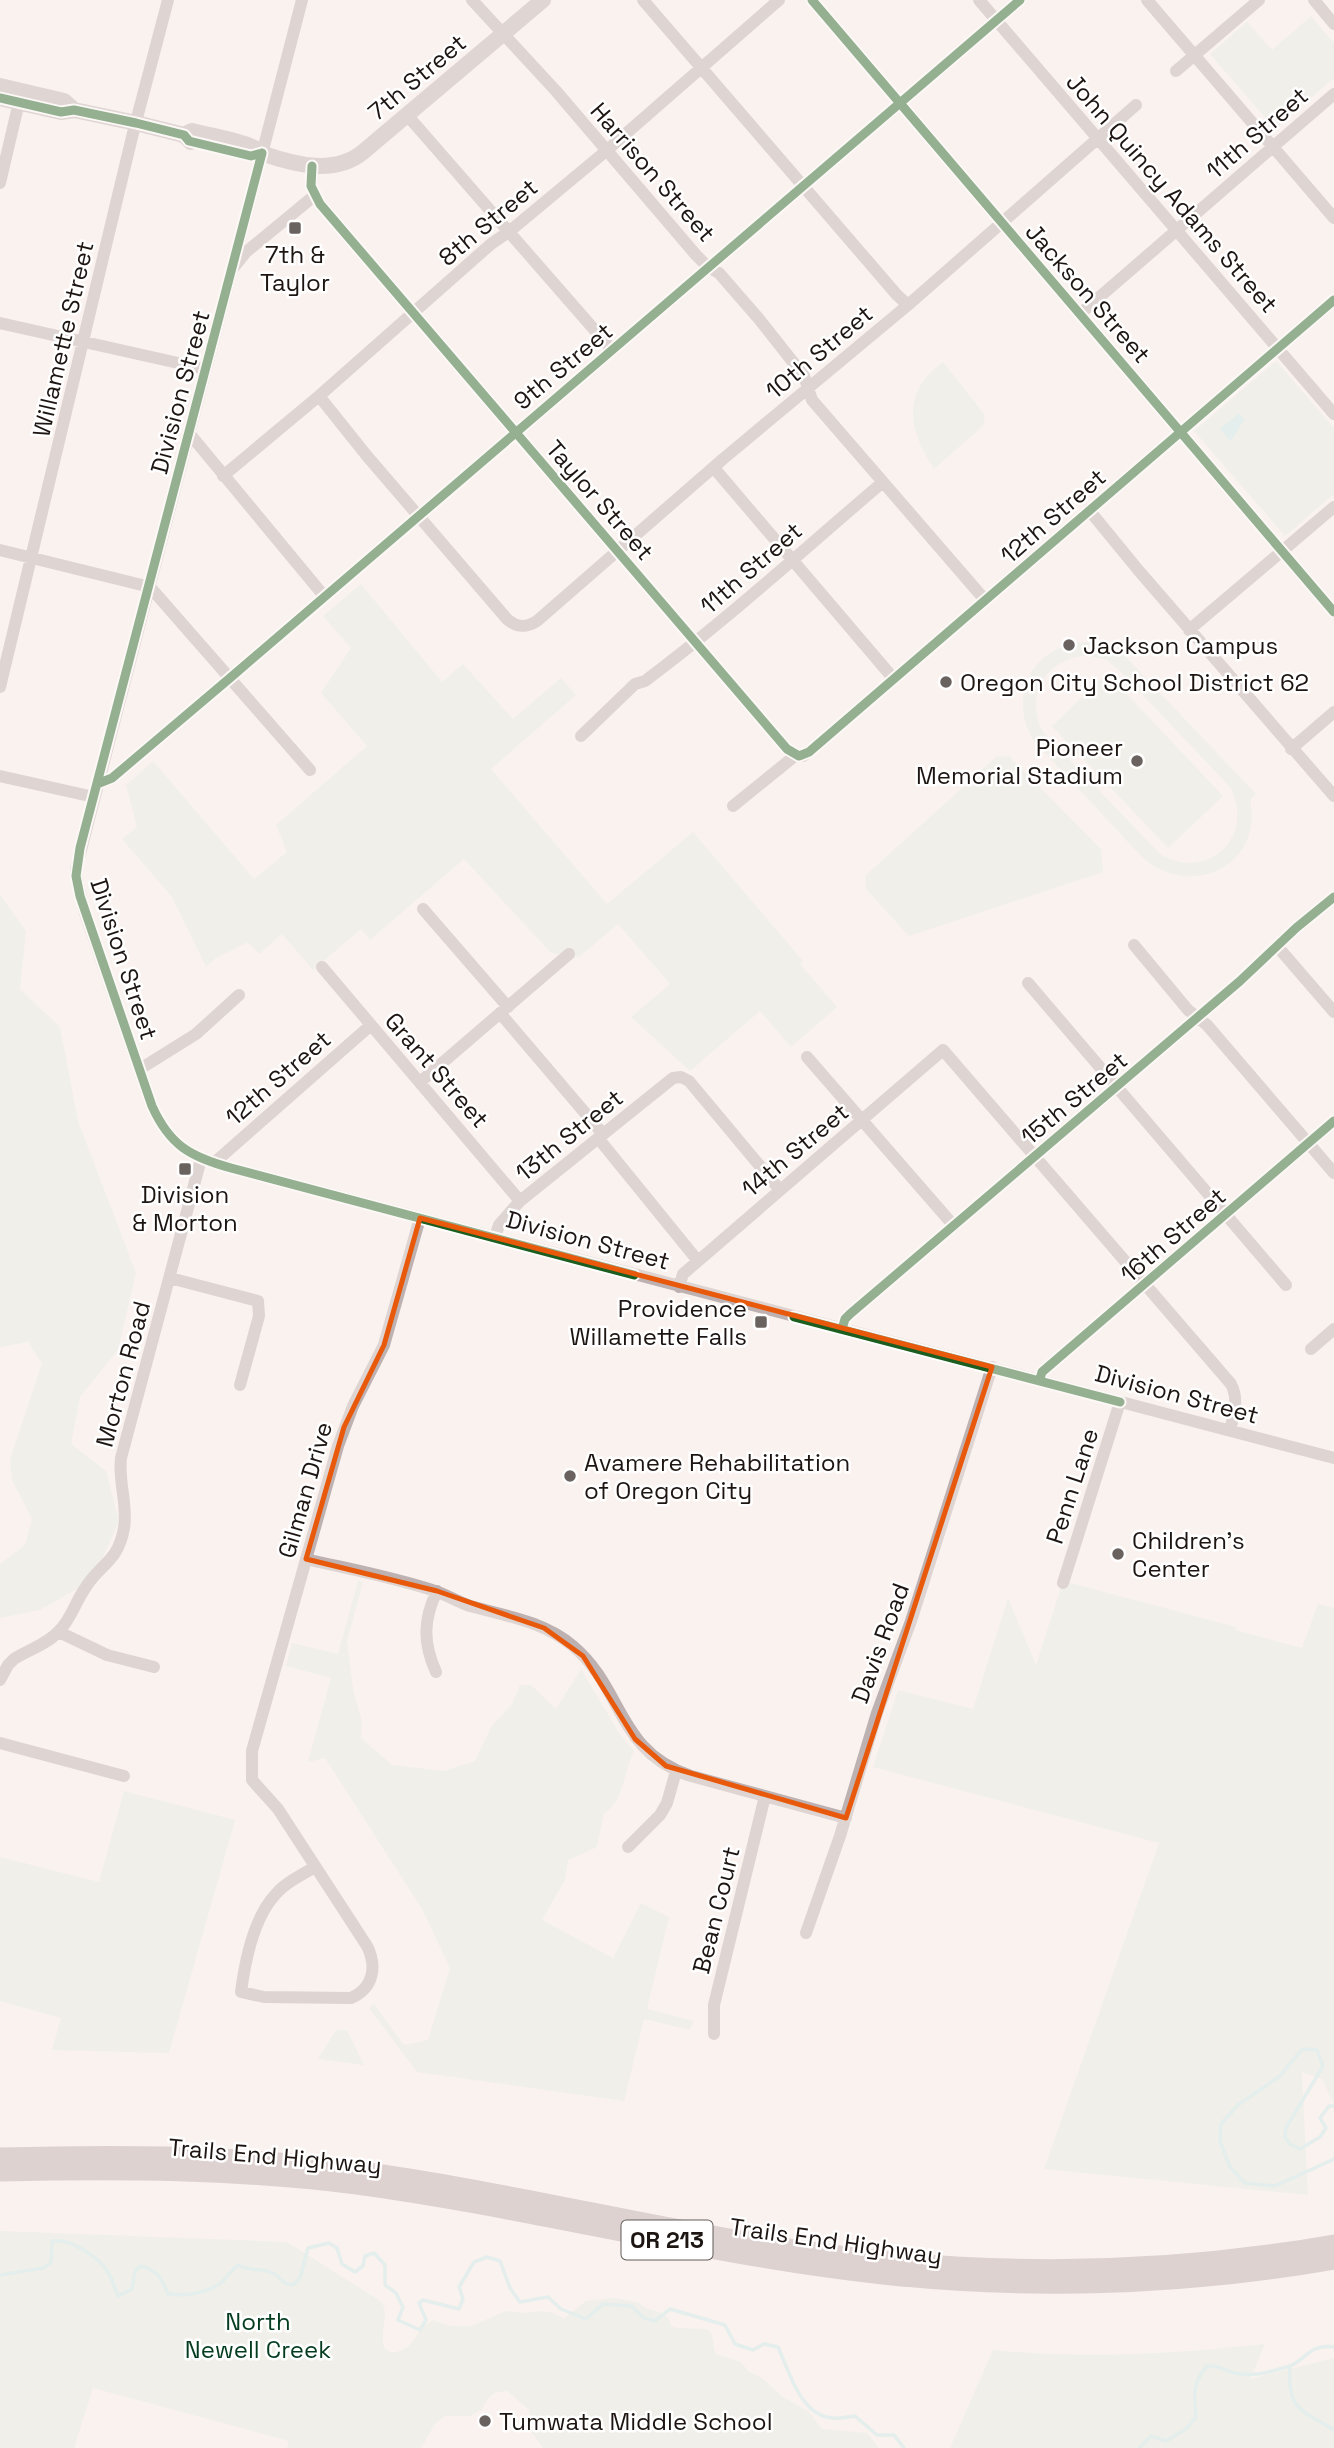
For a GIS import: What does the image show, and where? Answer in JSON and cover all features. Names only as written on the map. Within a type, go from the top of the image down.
[{"type":"highway","name":"Trails End Highway","points":[[0,2157],[181,2156],[321,2166],[518,2196],[819,2252],[961,2266],[1030,2269],[1139,2267],[1236,2259],[1334,2244]]},
{"type":"highway","name":"Trails End Highway","points":[[0,2172],[190,2171],[342,2183],[449,2199],[773,2260],[944,2281],[1029,2284],[1164,2281],[1334,2260]]},
{"type":"main road","name":"7th Street","points":[[312,166],[335,166],[352,161],[543,0]]},
{"type":"main road","points":[[0,86],[64,101],[74,110]]},
{"type":"main road","points":[[0,98],[61,112],[74,110],[136,123],[184,135],[189,141],[250,156],[262,153],[312,166]]},
{"type":"street","name":"Willamette Street","points":[[0,687],[168,0]]},
{"type":"street","name":"Division Street","points":[[302,0],[77,861],[76,877],[85,914],[152,1106],[165,1130],[180,1147],[208,1161],[1334,1458]]},
{"type":"street","name":"Harrison Street","points":[[472,0],[709,267],[719,273],[759,319],[803,376],[812,400],[985,600]]},
{"type":"street","points":[[643,0],[908,305]]},
{"type":"street","name":"8th Street","points":[[223,476],[319,396],[491,244],[606,151],[779,0]]},
{"type":"street","name":"Jackson Street","points":[[812,0],[1334,612]]},
{"type":"street","name":"John Quincy Adams Street","points":[[979,0],[1334,414]]},
{"type":"street","name":"9th Street","points":[[96,791],[1020,0]]},
{"type":"street","points":[[1147,0],[1334,218]]},
{"type":"street","points":[[1176,71],[1259,0]]},
{"type":"street","points":[[1314,0],[1334,24]]},
{"type":"street","name":"11th Street","points":[[1081,313],[1334,94]]},
{"type":"street","points":[[0,183],[19,102]]},
{"type":"street","name":"10th Street","points":[[419,515],[507,619],[526,627],[537,621],[908,305],[1136,105]]},
{"type":"street","points":[[407,115],[612,350]]},
{"type":"street","points":[[231,274],[246,252],[314,196],[312,166]]},
{"type":"street","name":"Taylor Street","points":[[314,196],[787,749],[796,755]]},
{"type":"street","name":"12th Street","points":[[733,806],[796,755],[809,752],[1334,300]]},
{"type":"street","points":[[0,323],[205,369]]},
{"type":"street","points":[[319,396],[419,515]]},
{"type":"street","points":[[189,433],[324,596]]},
{"type":"street","points":[[714,468],[893,678]]},
{"type":"street","name":"11th Street","points":[[581,736],[635,684],[645,681],[697,642],[883,482]]},
{"type":"street","points":[[1189,630],[1334,507]]},
{"type":"street","points":[[1089,510],[1189,630],[1334,796]]},
{"type":"street","points":[[0,550],[149,587],[310,770]]},
{"type":"street","points":[[1291,749],[1334,712]]},
{"type":"street","points":[[0,776],[96,791]]},
{"type":"street","name":"15th Street","points":[[842,1329],[850,1314],[1118,1086],[1334,897]]},
{"type":"street","points":[[423,909],[698,1261]]},
{"type":"street","points":[[1134,945],[1188,1010],[1207,1025],[1334,1173]]},
{"type":"street","points":[[1277,946],[1334,1012]]},
{"type":"street","points":[[420,1082],[569,954]]},
{"type":"street","name":"Grant Street","points":[[322,967],[520,1201]]},
{"type":"street","points":[[1028,983],[1286,1285]]},
{"type":"street","points":[[140,1069],[196,1034],[239,995]]},
{"type":"street","name":"12th Street","points":[[208,1161],[371,1025]]},
{"type":"street","name":"14th Street","points":[[679,1286],[683,1274],[943,1050],[1034,1157]]},
{"type":"street","points":[[807,1057],[954,1226]]},
{"type":"street","name":"13th Street","points":[[495,1237],[499,1225],[520,1201],[673,1078],[681,1077],[690,1081],[780,1190]]},
{"type":"street","name":"16th Street","points":[[1040,1379],[1042,1372],[1334,1121]]},
{"type":"street","points":[[1034,1157],[1231,1384],[1236,1393],[1236,1404],[1230,1430]]},
{"type":"street","name":"Morton Road","points":[[0,1680],[14,1659],[59,1632],[88,1583],[111,1560],[121,1538],[124,1524],[121,1458],[170,1278],[208,1161]]},
{"type":"street","name":"Gilman Drive","points":[[315,1867],[278,1809],[252,1780],[252,1751],[344,1427],[384,1345],[420,1218]]},
{"type":"street","points":[[170,1278],[258,1301],[259,1316],[240,1385]]},
{"type":"street","points":[[1311,1349],[1334,1329]]},
{"type":"street","name":"Davis Road","points":[[806,1933],[846,1818],[877,1713],[911,1621],[992,1367]]},
{"type":"street","name":"Penn Lane","points":[[1063,1583],[1121,1402]]},
{"type":"street","points":[[306,1559],[438,1591],[462,1603],[525,1620],[564,1640],[583,1656],[607,1689],[635,1739],[647,1752],[676,1771],[846,1818]]},
{"type":"street","points":[[436,1672],[427,1651],[425,1629],[438,1591]]},
{"type":"street","points":[[59,1632],[107,1655],[154,1667]]},
{"type":"street","points":[[0,1743],[124,1776]]},
{"type":"street","points":[[628,1847],[660,1815],[667,1803],[676,1771]]},
{"type":"street","name":"Bean Court","points":[[715,2034],[714,2005],[765,1796]]},
{"type":"street","points":[[315,1867],[372,1956],[372,1975],[367,1986],[360,1994],[340,1999],[255,1997],[241,1992],[244,1972],[265,1908],[281,1888],[315,1867]]},
{"type":"highlighted area","points":[[420,1218],[992,1367],[846,1818],[666,1766],[635,1739],[583,1656],[544,1628],[437,1591],[306,1559],[344,1427],[384,1345]]},
{"type":"green space","points":[[1311,16],[1334,43],[1334,78],[1275,129],[1210,54],[1247,22],[1272,50]]},
{"type":"green space","points":[[1276,361],[1334,428],[1334,494],[1285,536],[1194,431]]},
{"type":"green space","points":[[943,362],[985,415],[983,426],[934,469],[919,440],[913,412],[920,386]]},
{"type":"green space","points":[[361,584],[442,682],[463,664],[513,719],[561,678],[576,695],[491,769],[607,904],[693,832],[803,961],[800,964],[837,1007],[791,1047],[760,1011],[690,1071],[631,1017],[670,984],[618,924],[579,957],[551,953],[464,859],[370,940],[361,929],[313,970],[282,934],[259,954],[248,942],[216,958],[206,967],[172,897],[122,839],[137,827],[126,785],[153,761],[254,879],[287,852],[276,825],[367,746],[321,693],[351,648],[323,616]]},
{"type":"green space","points":[[1086,642],[1106,645],[1123,654],[1256,794],[1250,800],[1251,823],[1246,842],[1235,858],[1220,869],[1202,875],[1182,876],[1162,870],[1143,858],[1033,740],[1026,723],[1024,690],[1039,662],[1067,645]],"holes":[[[1090,656],[1107,660],[1230,787],[1236,805],[1237,822],[1232,837],[1223,850],[1210,858],[1195,863],[1178,861],[1160,854],[1043,732],[1036,704],[1038,691],[1051,670],[1075,657]]]},
{"type":"green space","points":[[1107,673],[1223,796],[1168,848],[1052,726]]},
{"type":"green space","points":[[1009,756],[1101,849],[1103,872],[909,936],[866,889],[865,876],[996,757]]},
{"type":"green space","points":[[0,895],[26,931],[20,989],[60,1027],[78,1121],[136,1273],[118,1350],[80,1397],[71,1444],[106,1471],[119,1521],[93,1580],[40,1610],[0,1618],[0,1564],[25,1545],[32,1519],[12,1480],[10,1460],[42,1364],[28,1342],[0,1347]]},
{"type":"green space","points":[[358,1581],[363,1582],[347,1641],[353,1689],[362,1722],[361,1738],[392,1765],[444,1771],[475,1761],[491,1727],[512,1704],[520,1685],[531,1685],[556,1709],[581,1669],[619,1733],[634,1751],[620,1794],[611,1808],[604,1813],[597,1847],[568,1860],[565,1880],[542,1920],[613,1958],[641,1903],[669,1917],[647,2009],[694,2021],[690,2030],[644,2019],[624,2101],[417,2072],[369,2008],[374,2004],[404,2045],[428,2040],[450,1968],[422,1909],[325,1758],[308,1762],[331,1678],[286,1666],[292,1643],[338,1654]]},
{"type":"green space","points":[[1063,1581],[1236,1627],[1235,1630],[1302,1648],[1318,1604],[1334,1608],[1334,2104],[1322,2079],[1302,2072],[1308,2195],[1044,2169],[1159,1843],[873,1767],[898,1690],[973,1709],[1008,1598],[1036,1665]]},
{"type":"green space","points":[[124,1791],[235,1820],[169,2053],[52,2050],[61,2018],[0,2001],[0,1857],[99,1882]]},
{"type":"green space","points":[[336,2030],[347,2030],[364,2065],[318,2059]]},
{"type":"green space","name":"North Newell Creek","points":[[0,2231],[287,2242],[382,2302],[385,2314],[383,2343],[385,2349],[392,2353],[407,2347],[423,2328],[434,2320],[450,2326],[471,2326],[506,2311],[541,2311],[564,2318],[586,2301],[613,2298],[637,2302],[662,2313],[669,2319],[671,2326],[676,2328],[707,2329],[716,2354],[741,2362],[748,2371],[762,2378],[783,2397],[808,2411],[822,2429],[867,2433],[879,2448],[543,2448],[532,2433],[529,2410],[507,2391],[491,2396],[482,2410],[469,2416],[445,2416],[435,2424],[421,2448],[287,2448],[289,2441],[93,2388],[74,2448],[0,2448]]},
{"type":"green space","points":[[1265,2344],[1250,2379],[1334,2358],[1334,2448],[950,2448],[993,2350],[1129,2354]]},
{"type":"water","points":[[1239,413],[1245,420],[1230,441],[1220,429]]},
{"type":"waterway","points":[[1334,2106],[1329,2106],[1320,2118],[1326,2128],[1320,2137],[1300,2149],[1290,2144],[1285,2137],[1286,2128],[1323,2066],[1317,2050],[1302,2049],[1280,2076],[1238,2105],[1221,2124],[1220,2141],[1230,2167],[1245,2183],[1275,2186],[1334,2159]]},
{"type":"waterway","points":[[0,2275],[43,2268],[51,2263],[52,2241],[60,2241],[84,2250],[99,2262],[109,2274],[118,2296],[132,2289],[135,2271],[140,2266],[159,2276],[168,2294],[194,2294],[212,2288],[221,2283],[238,2265],[269,2271],[293,2285],[300,2278],[308,2248],[329,2243],[337,2248],[342,2264],[355,2272],[363,2266],[365,2256],[374,2253],[385,2265],[385,2285],[396,2293],[403,2307],[398,2320],[420,2330],[426,2320],[419,2303],[423,2300],[459,2309],[463,2299],[459,2287],[474,2262],[487,2257],[500,2261],[510,2288],[520,2302],[548,2297],[561,2309],[586,2319],[603,2304],[631,2306],[644,2318],[655,2321],[670,2309],[725,2325],[735,2344],[753,2350],[764,2344],[778,2347],[792,2380],[812,2410],[833,2418],[855,2416],[877,2435],[894,2435],[904,2448]]},
{"type":"waterway","points":[[1334,2347],[1314,2350],[1290,2366],[1291,2392],[1298,2407],[1334,2430]]},
{"type":"waterway","points":[[1139,2448],[1151,2436],[1166,2441],[1186,2429],[1196,2417],[1195,2390],[1207,2366],[1249,2374],[1290,2366]]},
{"type":"cycle path","points":[[812,0],[1334,612]]},
{"type":"cycle path","points":[[97,784],[112,778],[230,678],[1020,0]]},
{"type":"cycle path","points":[[0,98],[61,112],[74,110],[136,123],[184,135],[189,141],[251,156],[262,153]]},
{"type":"cycle path","points":[[262,153],[80,848],[76,876],[80,896],[152,1106],[166,1131],[183,1148],[231,1168],[634,1275]]},
{"type":"cycle path","points":[[312,166],[311,186],[320,204],[787,749],[799,756],[809,752],[1334,300]]},
{"type":"cycle path","points":[[842,1329],[850,1314],[1240,981],[1296,928],[1334,897]]},
{"type":"cycle path","points":[[1040,1379],[1042,1372],[1334,1121]]},
{"type":"cycle path","points":[[794,1317],[1120,1402]]},
{"type":"place","name":"7th & Taylor","points":[[295,228]]},
{"type":"place","name":"Jackson Campus","points":[[1069,645]]},
{"type":"place","name":"Oregon City School District 62","points":[[946,682]]},
{"type":"place","name":"Pioneer Memorial Stadium","points":[[1137,761]]},
{"type":"place","name":"Division & Morton","points":[[185,1169]]},
{"type":"place","name":"Providence Willamette Falls","points":[[761,1322]]},
{"type":"place","name":"Avamere Rehabilitation of Oregon City","points":[[570,1476]]},
{"type":"place","name":"Children's Center","points":[[1118,1554]]},
{"type":"place","name":"Tumwata Middle School","points":[[485,2421]]}]
